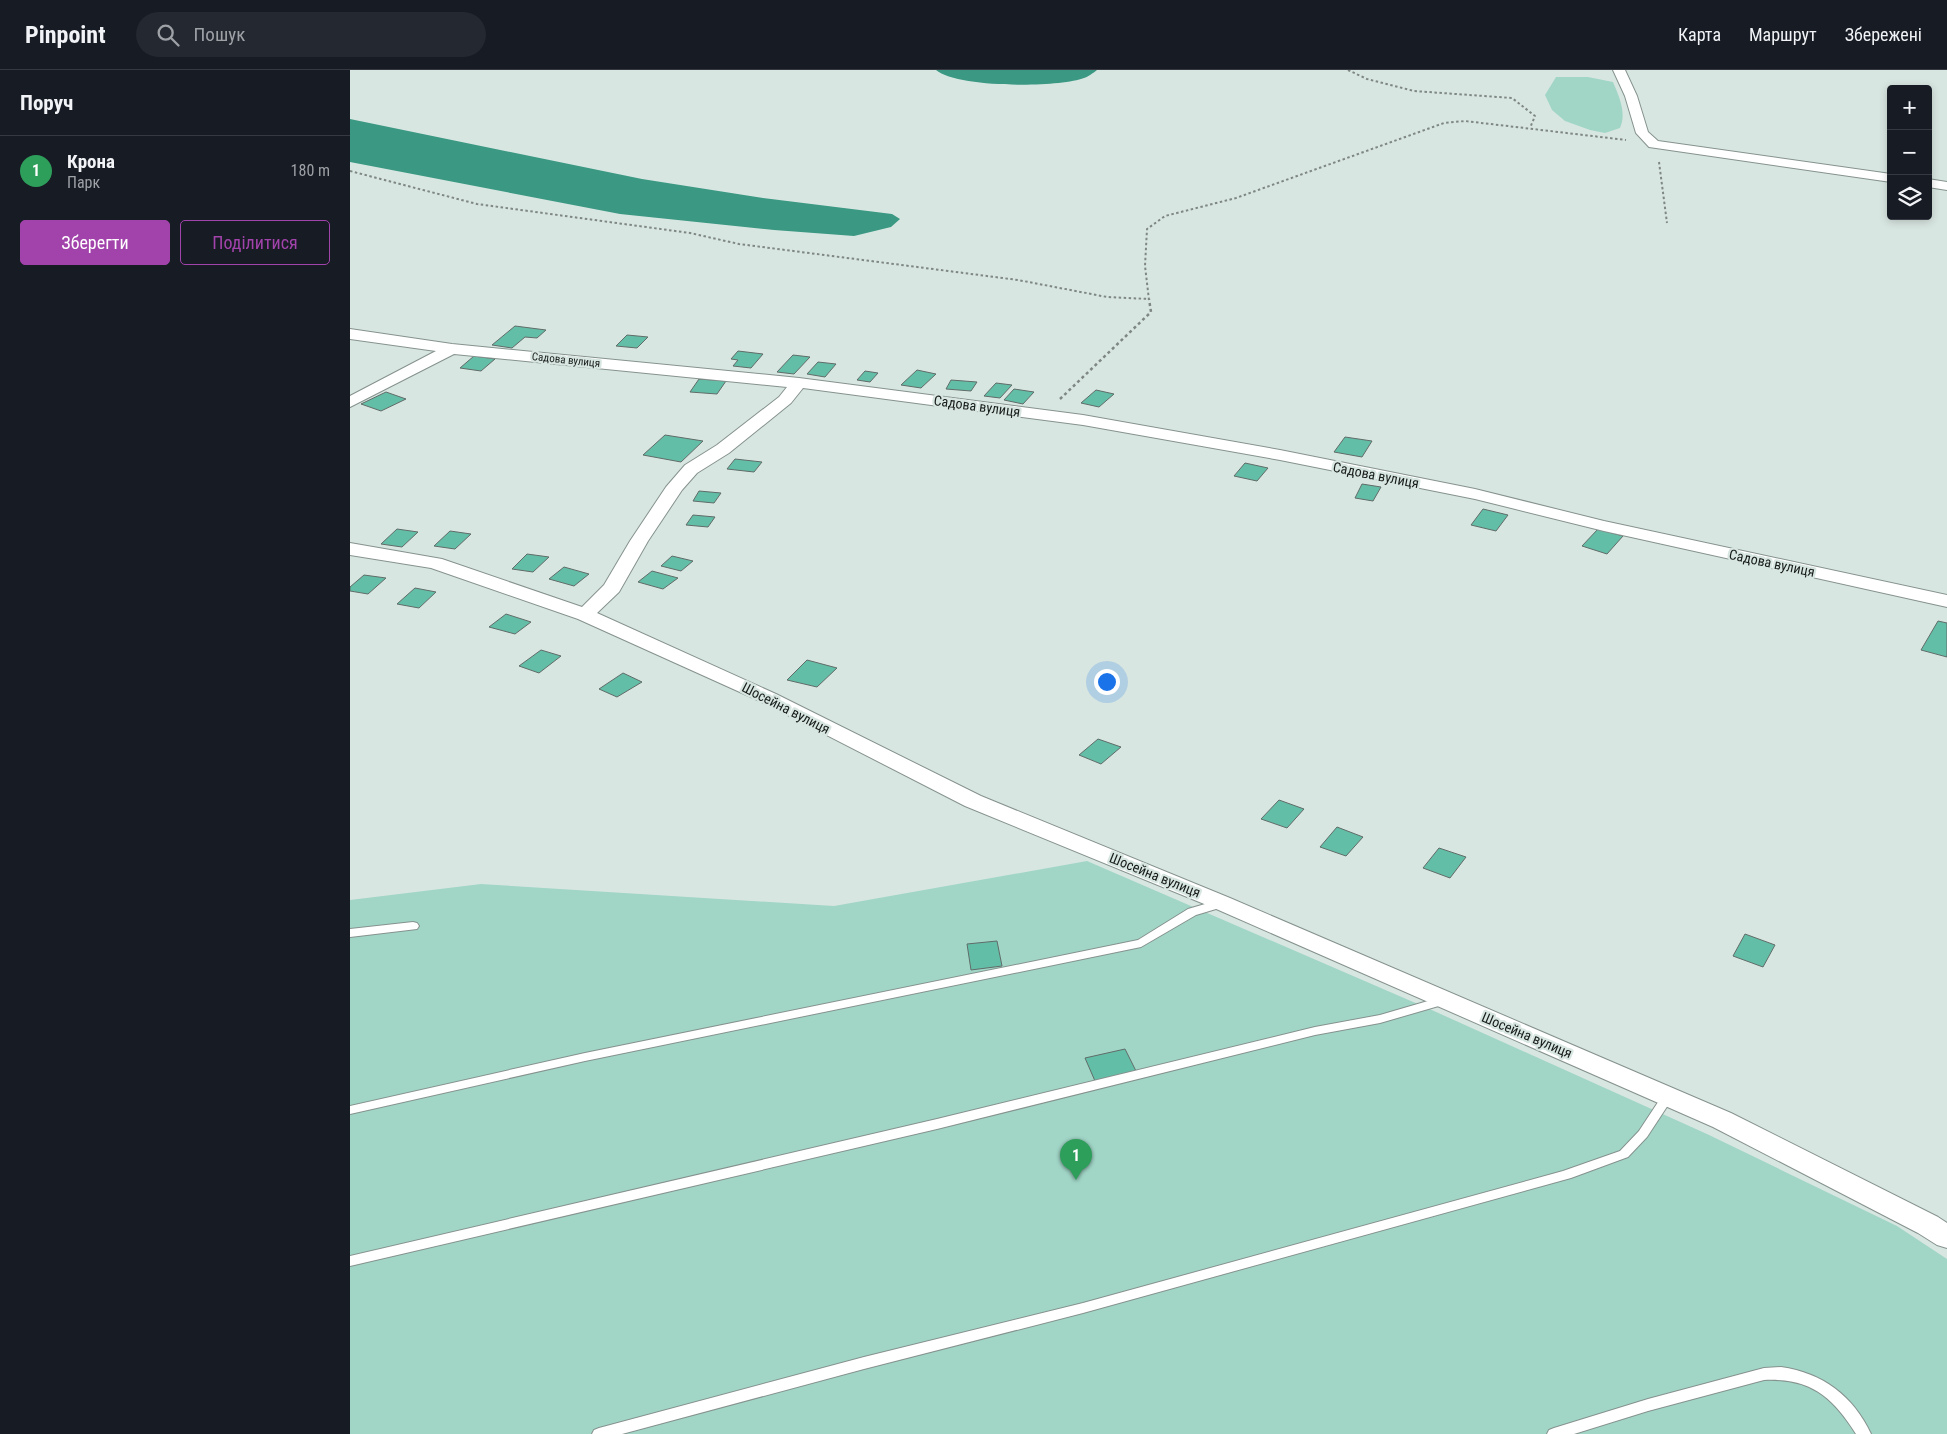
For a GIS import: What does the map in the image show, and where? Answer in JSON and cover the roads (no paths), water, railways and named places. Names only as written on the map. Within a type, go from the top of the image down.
[{"type":"street","points":[[1619,70],[1631,96],[1642,133],[1654,144],[1887,177]]},
{"type":"street","points":[[1932,184],[1947,186]]},
{"type":"street","name":"Садова вулиця","points":[[350,334],[452,349],[799,383],[1043,415],[1280,455],[1475,494],[1624,530],[1947,602]]},
{"type":"street","points":[[350,402],[452,349]]},
{"type":"street","points":[[585,615],[612,588],[639,541],[675,487],[691,469],[722,449],[777,406],[799,383]]},
{"type":"street","name":"Шосейна вулиця","points":[[350,549],[435,564],[585,615],[770,698],[973,801],[1222,903],[1722,1120],[1928,1225],[1947,1237]]},
{"type":"lane","points":[[350,1110],[585,1057],[1141,943],[1192,912],[1222,903]]},
{"type":"lane","points":[[350,933],[413,926]]},
{"type":"lane","points":[[350,1261],[937,1124],[1315,1031],[1380,1019],[1445,1000]]},
{"type":"lane","points":[[599,1434],[864,1363],[1083,1308],[1566,1175],[1624,1154],[1643,1134],[1668,1096]]},
{"type":"lane","points":[[1554,1434],[1648,1405],[1764,1374],[1782,1372],[1809,1379],[1826,1388],[1855,1420],[1864,1434]]},
{"type":"place","name":"Крона","points":[[1076,1180]]}]
